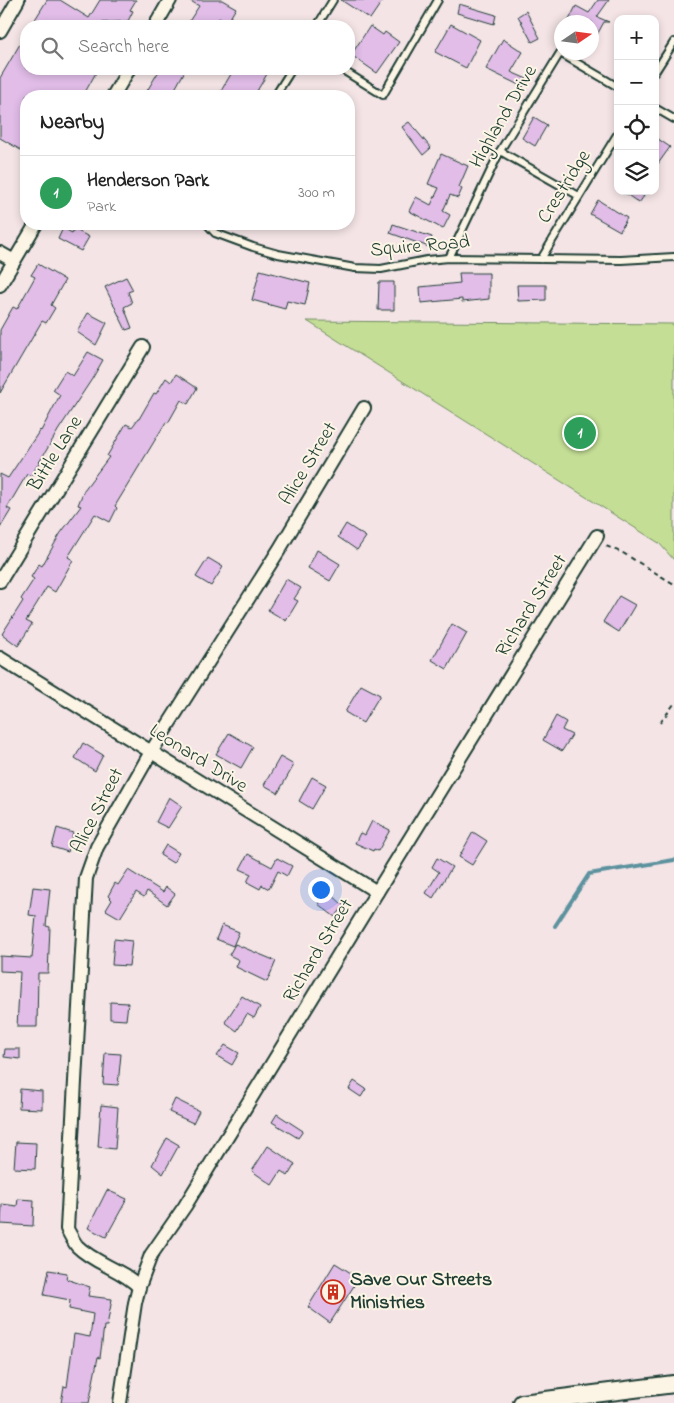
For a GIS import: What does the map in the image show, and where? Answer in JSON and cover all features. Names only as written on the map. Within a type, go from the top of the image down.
[{"type":"street","points":[[0,31],[18,0]]},
{"type":"street","points":[[158,20],[170,0]]},
{"type":"street","points":[[117,90],[125,75]]},
{"type":"street","points":[[0,285],[32,230]]},
{"type":"street","points":[[0,253],[14,261]]},
{"type":"street","name":"Bittle Lane","points":[[0,581],[144,347]]},
{"type":"street","name":"Alice Street","points":[[139,1287],[130,1277],[93,1258],[76,1245],[67,1229],[86,878],[97,848],[151,752],[279,550],[364,408]]},
{"type":"street","name":"Richard Street","points":[[120,1403],[135,1303],[151,1255],[185,1206],[596,538]]},
{"type":"street","name":"Leonard Drive","points":[[0,658],[377,892]]},
{"type":"street","points":[[522,1403],[590,1399],[674,1384]]},
{"type":"lane","points":[[321,20],[333,0]]},
{"type":"lane","points":[[351,75],[383,95],[438,0]]},
{"type":"lane","points":[[659,66],[674,42]]},
{"type":"lane","name":"Highland Drive","points":[[449,258],[500,151],[560,53],[614,85]]},
{"type":"lane","points":[[279,90],[288,75]]},
{"type":"lane","points":[[659,110],[674,119]]},
{"type":"lane","name":"Crestridge","points":[[540,259],[614,139]]},
{"type":"lane","points":[[500,151],[579,196]]},
{"type":"lane","name":"Squire Road","points":[[212,230],[215,233],[253,248],[355,268],[381,269],[427,260],[449,258],[621,260],[674,258]]},
{"type":"lane","points":[[674,1384],[674,1391]]},
{"type":"path","points":[[596,538],[674,584]]},
{"type":"path","points":[[660,723],[674,704]]},
{"type":"green space","points":[[307,321],[674,324],[674,560],[659,543]]},
{"type":"building","points":[[47,0],[60,0],[89,18],[100,0],[136,0],[130,10],[133,11],[128,20],[35,20]]},
{"type":"building","points":[[189,0],[222,0],[236,8],[229,20],[219,18],[218,20],[190,20],[199,6]]},
{"type":"building","points":[[341,0],[383,0],[370,19]]},
{"type":"building","points":[[598,0],[609,0],[598,15],[572,15],[576,6],[589,13]]},
{"type":"building","points":[[459,4],[496,15],[494,24],[457,13]]},
{"type":"building","points":[[526,11],[540,38],[532,42],[518,16]]},
{"type":"building","points":[[599,18],[609,22],[604,22],[599,31]]},
{"type":"building","points":[[451,24],[480,40],[466,68],[435,52]]},
{"type":"building","points":[[370,26],[383,35],[385,32],[399,42],[377,73],[355,58],[355,49]]},
{"type":"building","points":[[503,39],[523,52],[511,72],[527,79],[523,87],[486,69]]},
{"type":"building","points":[[20,44],[20,75],[95,75],[86,90],[20,90],[20,150],[0,138],[0,78]]},
{"type":"building","points":[[156,75],[183,75],[174,90],[148,90]]},
{"type":"building","points":[[230,75],[266,75],[258,90],[222,90]]},
{"type":"building","points":[[534,117],[547,125],[535,146],[522,138]]},
{"type":"building","points":[[409,122],[431,148],[423,155],[402,127]]},
{"type":"building","points":[[659,140],[670,147],[659,162]]},
{"type":"building","points":[[441,154],[468,166],[459,187],[462,189],[458,198],[450,195],[443,211],[450,215],[443,229],[409,211],[416,197],[431,205],[439,188],[428,184]]},
{"type":"building","points":[[628,195],[643,195],[644,196],[639,203]]},
{"type":"building","points":[[598,200],[627,218],[620,231],[590,214]]},
{"type":"building","points":[[393,224],[432,237],[429,247],[390,233]]},
{"type":"building","points":[[62,230],[72,233],[76,230],[89,237],[81,251],[58,239]]},
{"type":"building","points":[[38,264],[65,280],[51,305],[55,308],[46,323],[42,321],[0,393],[0,330],[13,307],[17,309],[35,277],[31,275]]},
{"type":"building","points":[[260,270],[310,283],[305,305],[287,301],[285,309],[252,300]]},
{"type":"building","points":[[459,273],[489,273],[489,299],[462,302],[462,299],[421,303],[420,287],[460,283]]},
{"type":"building","points":[[126,277],[133,290],[128,292],[132,303],[124,307],[132,328],[126,330],[105,287]]},
{"type":"building","points":[[379,282],[394,282],[394,310],[378,310]]},
{"type":"building","points":[[517,285],[546,285],[546,300],[518,301]]},
{"type":"building","points":[[88,313],[107,323],[96,345],[77,332]]},
{"type":"building","points":[[88,352],[103,360],[31,476],[27,474],[7,508],[11,510],[0,528],[0,474],[8,478],[41,431],[60,395],[53,390],[65,371],[73,376]]},
{"type":"building","points":[[176,374],[197,388],[188,404],[181,400],[168,423],[166,422],[115,506],[117,508],[110,522],[95,514],[68,557],[73,560],[55,592],[47,587],[26,621],[32,624],[18,646],[2,634],[23,601],[21,599],[34,579],[31,577],[39,564],[42,566],[60,534],[81,506],[78,505],[84,490],[109,457],[107,456],[126,424],[132,427],[166,378],[171,382]]},
{"type":"building","points":[[346,524],[366,537],[357,550],[338,537]]},
{"type":"building","points":[[317,550],[340,564],[330,581],[308,568]]},
{"type":"building","points":[[208,558],[223,567],[211,586],[196,577]]},
{"type":"building","points":[[286,579],[301,588],[294,599],[298,601],[286,621],[268,610]]},
{"type":"building","points":[[619,596],[635,605],[619,632],[603,622]]},
{"type":"building","points":[[452,624],[467,633],[447,669],[432,660]]},
{"type":"building","points":[[361,685],[380,695],[363,723],[345,712]]},
{"type":"building","points":[[556,716],[566,722],[562,730],[572,735],[562,751],[543,740]]},
{"type":"building","points":[[229,733],[253,747],[241,768],[216,754]]},
{"type":"building","points":[[83,743],[103,755],[95,771],[75,758]]},
{"type":"building","points":[[280,757],[294,765],[278,793],[264,785]]},
{"type":"building","points":[[312,777],[326,785],[312,809],[299,801]]},
{"type":"building","points":[[169,797],[182,806],[168,828],[156,822]]},
{"type":"building","points":[[372,821],[390,830],[378,851],[374,849],[373,851],[355,843],[360,833],[365,835]]},
{"type":"building","points":[[57,828],[73,833],[68,852],[52,847]]},
{"type":"building","points":[[473,832],[487,841],[472,865],[459,857]]},
{"type":"building","points":[[166,845],[179,853],[173,863],[160,855]]},
{"type":"building","points":[[248,854],[272,867],[277,858],[292,866],[287,876],[278,871],[269,889],[262,885],[260,889],[247,882],[251,874],[240,869]]},
{"type":"building","points":[[437,858],[452,867],[433,898],[426,893],[439,872],[432,867]]},
{"type":"building","points":[[128,870],[163,892],[166,887],[175,894],[167,905],[147,891],[144,897],[136,892],[120,918],[106,910],[112,900],[108,896],[115,883],[118,885]]},
{"type":"building","points":[[33,887],[50,889],[46,926],[50,927],[48,973],[38,973],[37,1027],[17,1027],[20,972],[0,971],[0,956],[32,958],[36,916],[29,915]]},
{"type":"building","points":[[328,891],[344,906],[335,917],[318,904]]},
{"type":"building","points":[[222,925],[239,932],[233,946],[216,939]]},
{"type":"building","points":[[114,939],[132,941],[129,966],[112,965]]},
{"type":"building","points":[[235,944],[276,961],[267,982],[236,967],[239,960],[229,955]]},
{"type":"building","points":[[242,996],[260,1007],[254,1018],[247,1014],[237,1031],[225,1022]]},
{"type":"building","points":[[110,1002],[128,1003],[126,1020],[110,1019]]},
{"type":"building","points":[[225,1045],[239,1053],[232,1065],[217,1056]]},
{"type":"building","points":[[5,1049],[20,1049],[20,1059],[4,1057]]},
{"type":"building","points":[[105,1053],[121,1054],[118,1085],[103,1084]]},
{"type":"building","points":[[354,1081],[366,1089],[361,1097],[349,1089]]},
{"type":"building","points":[[20,1089],[42,1091],[42,1109],[19,1108]]},
{"type":"building","points":[[175,1099],[199,1111],[193,1123],[169,1112]]},
{"type":"building","points":[[101,1105],[118,1107],[115,1149],[98,1147]]},
{"type":"building","points":[[277,1114],[303,1131],[298,1138],[272,1122]]},
{"type":"building","points":[[167,1138],[179,1145],[163,1174],[152,1165]]},
{"type":"building","points":[[16,1142],[36,1143],[35,1169],[14,1168]]},
{"type":"building","points":[[268,1146],[295,1164],[288,1176],[281,1171],[272,1185],[252,1171]]},
{"type":"building","points":[[107,1190],[127,1199],[106,1237],[88,1228]]},
{"type":"building","points":[[18,1199],[34,1200],[33,1226],[1,1224],[2,1204],[17,1206]]},
{"type":"building","name":"Save Our Streets Ministries","points":[[335,1263],[359,1278],[330,1323],[308,1307]]},
{"type":"building","points":[[49,1270],[67,1273],[66,1279],[90,1287],[88,1296],[112,1299],[107,1326],[104,1326],[100,1358],[98,1357],[89,1403],[61,1403],[64,1386],[67,1387],[74,1334],[90,1337],[93,1314],[69,1309],[70,1300],[44,1295]]},
{"type":"waterway","points":[[555,926],[589,874],[674,860]]},
{"type":"place","name":"Henderson Park","points":[[580,433]]},
{"type":"place","name":"Save Our Streets Ministries","points":[[333,1292]]}]
